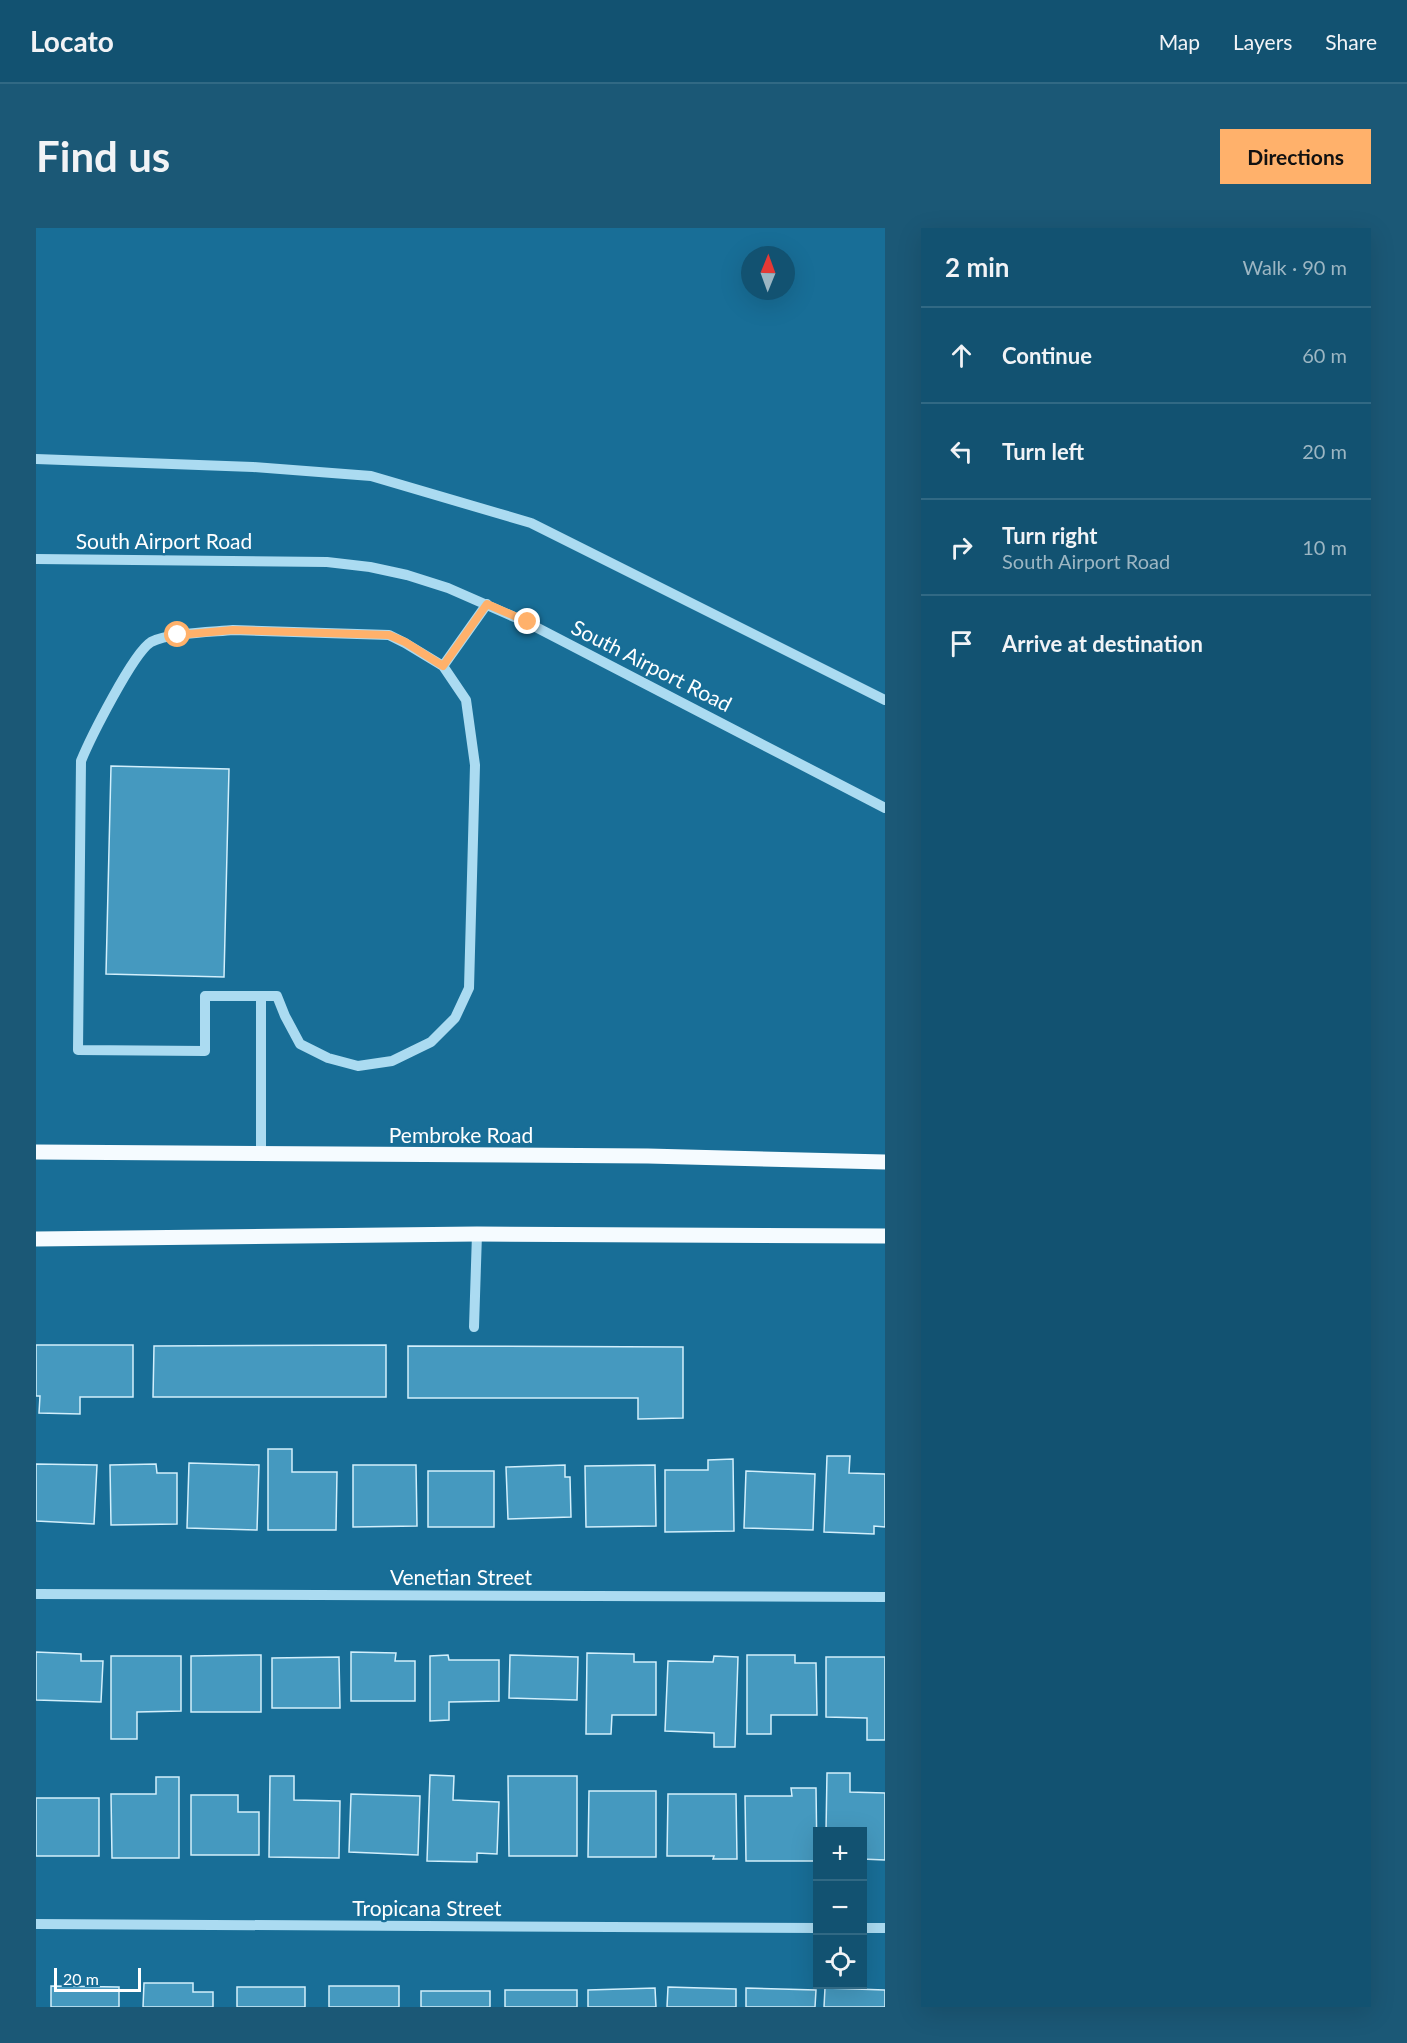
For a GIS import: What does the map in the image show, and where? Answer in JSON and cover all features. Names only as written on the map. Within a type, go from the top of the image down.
[{"type":"main road","name":"Pembroke Road","points":[[36,1152],[648,1156],[885,1162]]},
{"type":"main road","points":[[36,1239],[477,1234],[885,1236]]},
{"type":"street","points":[[36,459],[253,467],[371,476],[531,523],[885,700]]},
{"type":"street","name":"South Airport Road","points":[[36,559],[327,562],[370,567],[407,575],[448,588],[528,622],[885,808]]},
{"type":"street","points":[[443,666],[487,604]]},
{"type":"street","points":[[233,630],[389,635],[405,642],[443,666],[466,700],[475,765],[469,988],[455,1018],[431,1042],[392,1061],[358,1066],[328,1058],[300,1044],[285,1016],[278,996],[205,996],[205,1050],[78,1050],[81,761],[92,735],[133,664],[151,642],[178,635],[233,630]]},
{"type":"street","points":[[261,997],[261,1154]]},
{"type":"street","points":[[474,1327],[477,1234]]},
{"type":"street","name":"Venetian Street","points":[[36,1594],[885,1597]]},
{"type":"street","name":"Tropicana Street","points":[[36,1924],[813,1928]]},
{"type":"street","points":[[867,1928],[885,1928]]},
{"type":"building","points":[[111,766],[229,769],[224,977],[106,974]]},
{"type":"building","points":[[36,1345],[133,1345],[133,1397],[80,1397],[80,1414],[39,1413],[40,1396],[36,1396]]},
{"type":"building","points":[[386,1345],[386,1397],[153,1397],[154,1346]]},
{"type":"building","points":[[408,1346],[683,1347],[683,1418],[638,1419],[638,1398],[408,1398]]},
{"type":"building","points":[[268,1449],[292,1449],[292,1472],[337,1472],[336,1530],[268,1530]]},
{"type":"building","points":[[827,1456],[850,1456],[849,1473],[885,1474],[885,1527],[874,1526],[874,1534],[824,1532]]},
{"type":"building","points":[[733,1459],[734,1531],[665,1532],[665,1470],[708,1470],[708,1460]]},
{"type":"building","points":[[189,1463],[259,1465],[257,1530],[187,1528]]},
{"type":"building","points":[[36,1464],[97,1465],[94,1524],[36,1521]]},
{"type":"building","points":[[156,1464],[157,1473],[177,1473],[177,1524],[111,1525],[110,1465]]},
{"type":"building","points":[[353,1465],[416,1465],[417,1526],[353,1527]]},
{"type":"building","points":[[565,1465],[565,1477],[570,1477],[571,1517],[508,1519],[506,1467]]},
{"type":"building","points":[[655,1465],[656,1526],[586,1527],[585,1466]]},
{"type":"building","points":[[428,1471],[494,1471],[494,1527],[428,1527]]},
{"type":"building","points":[[746,1471],[815,1474],[813,1530],[744,1528]]},
{"type":"building","points":[[36,1652],[81,1654],[81,1661],[103,1661],[101,1702],[36,1700]]},
{"type":"building","points":[[351,1652],[396,1653],[395,1661],[415,1661],[415,1701],[351,1701]]},
{"type":"building","points":[[587,1653],[634,1654],[634,1662],[656,1662],[656,1715],[612,1715],[611,1734],[586,1734]]},
{"type":"building","points":[[261,1655],[261,1712],[191,1712],[191,1656]]},
{"type":"building","points":[[448,1655],[449,1660],[499,1660],[499,1701],[449,1702],[449,1720],[430,1721],[430,1656]]},
{"type":"building","points":[[510,1655],[578,1657],[577,1700],[509,1698]]},
{"type":"building","points":[[747,1655],[795,1655],[795,1663],[816,1663],[817,1715],[771,1715],[771,1734],[747,1734]]},
{"type":"building","points":[[111,1656],[181,1656],[181,1711],[137,1712],[137,1739],[111,1739]]},
{"type":"building","points":[[714,1656],[738,1657],[735,1747],[714,1747],[714,1733],[665,1731],[668,1661],[713,1662]]},
{"type":"building","points":[[339,1657],[340,1708],[272,1708],[272,1658]]},
{"type":"building","points":[[826,1657],[885,1657],[885,1740],[867,1740],[867,1718],[826,1717]]},
{"type":"building","points":[[827,1773],[850,1773],[850,1792],[885,1793],[885,1860],[867,1859],[867,1827],[826,1827]]},
{"type":"building","points":[[430,1775],[454,1776],[453,1800],[499,1802],[497,1854],[477,1853],[477,1862],[427,1861]]},
{"type":"building","points":[[270,1776],[294,1776],[294,1800],[340,1801],[339,1858],[269,1857]]},
{"type":"building","points":[[508,1776],[577,1776],[577,1856],[509,1856]]},
{"type":"building","points":[[156,1777],[179,1777],[179,1858],[112,1858],[111,1794],[156,1794]]},
{"type":"building","points":[[791,1788],[816,1788],[817,1827],[813,1827],[813,1861],[746,1861],[745,1796],[792,1796]]},
{"type":"building","points":[[589,1791],[656,1791],[656,1857],[588,1857]]},
{"type":"building","points":[[351,1794],[420,1796],[418,1855],[349,1852]]},
{"type":"building","points":[[668,1794],[736,1794],[737,1859],[713,1859],[714,1856],[667,1856]]},
{"type":"building","points":[[191,1795],[238,1795],[238,1812],[259,1812],[259,1855],[191,1855]]},
{"type":"building","points":[[36,1798],[99,1798],[99,1856],[36,1856]]},
{"type":"building","points":[[144,1983],[193,1983],[193,1992],[213,1992],[213,2007],[143,2007]]},
{"type":"building","points":[[51,1986],[119,1987],[119,2007],[51,2007]]},
{"type":"building","points":[[329,1986],[399,1986],[399,2007],[329,2007]]},
{"type":"building","points":[[237,1987],[305,1987],[305,2007],[237,2007]]},
{"type":"building","points":[[668,1987],[736,1989],[736,2007],[667,2007]]},
{"type":"building","points":[[655,1988],[656,2007],[588,2007],[588,1990]]},
{"type":"building","points":[[746,1988],[816,1990],[815,2007],[746,2007]]},
{"type":"building","points":[[825,1989],[885,1990],[885,2007],[824,2007]]},
{"type":"building","points":[[505,1990],[577,1990],[577,2007],[505,2007]]},
{"type":"building","points":[[421,1991],[490,1991],[490,2007],[421,2007]]},
{"type":"route","points":[[178,635],[233,630],[389,635],[405,642],[443,666],[487,604],[528,622]]}]
